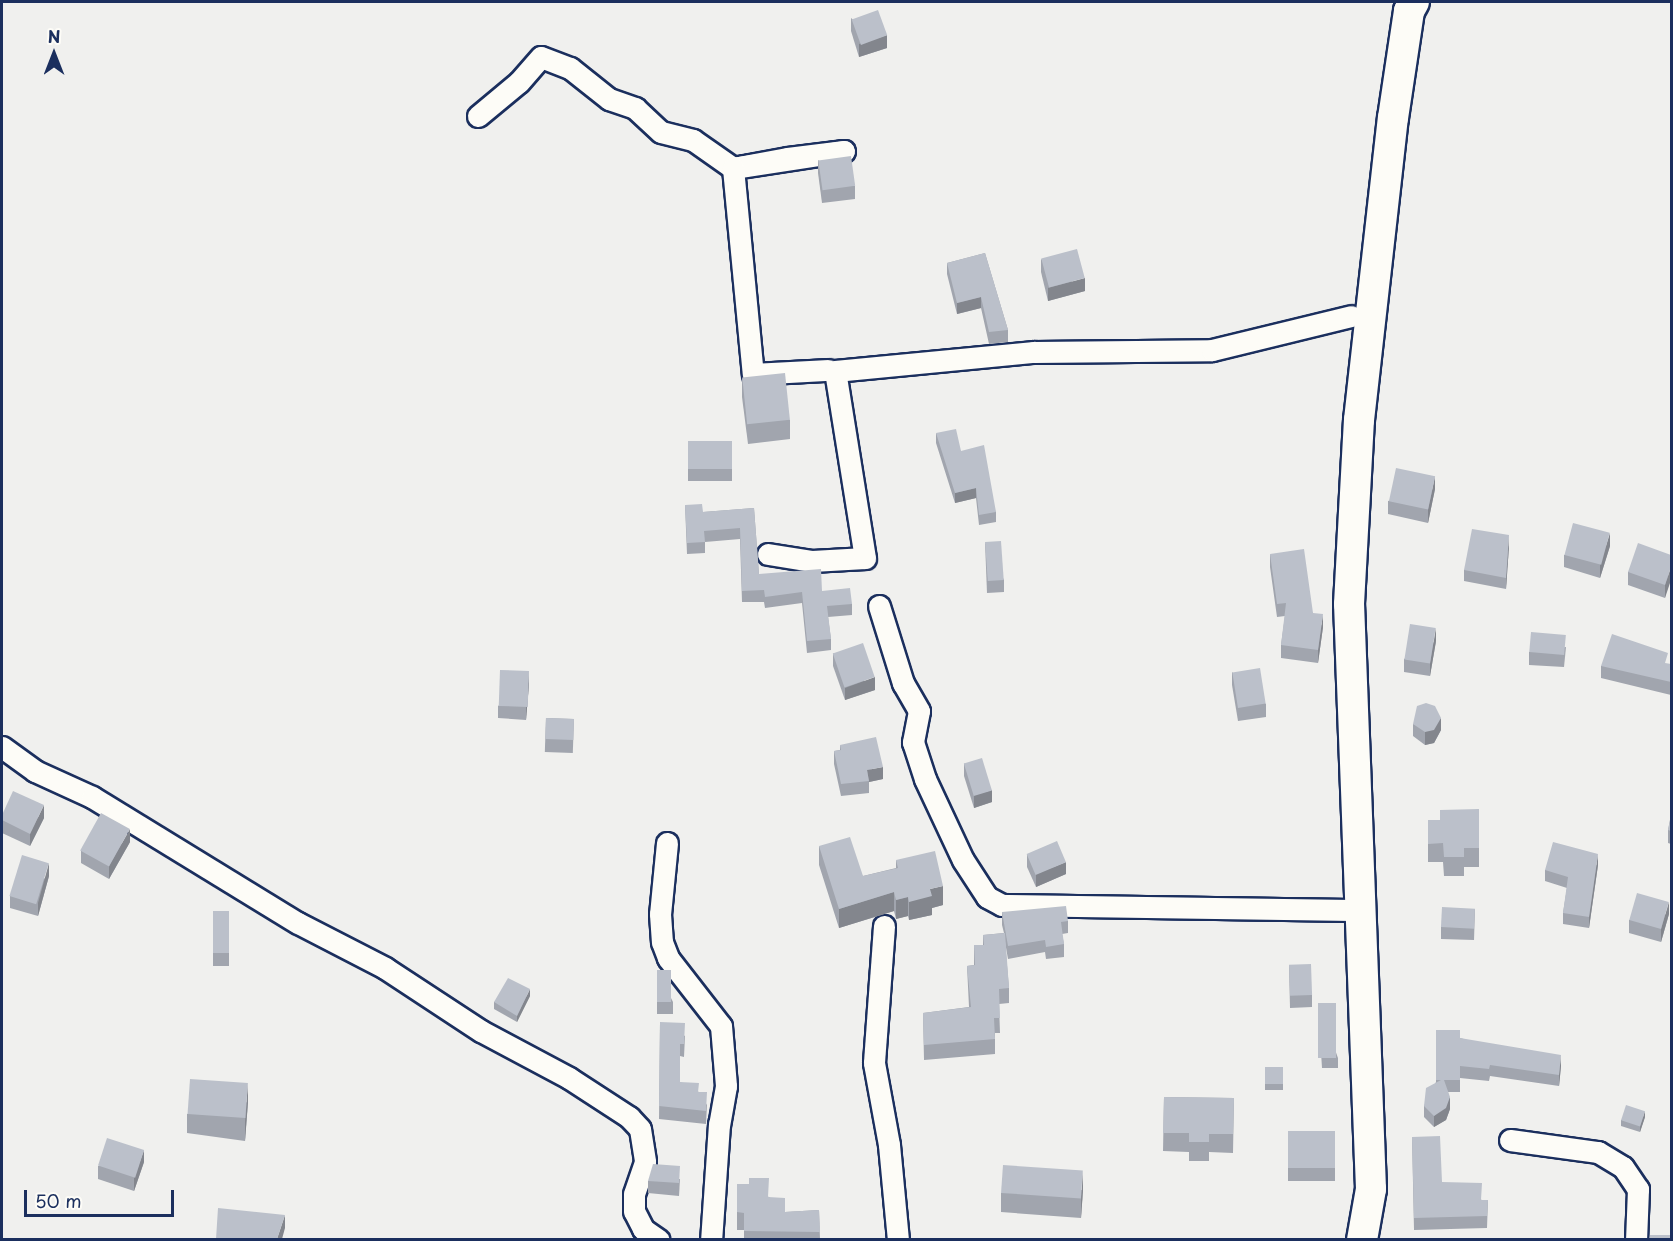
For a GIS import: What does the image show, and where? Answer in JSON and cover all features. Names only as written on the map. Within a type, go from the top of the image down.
[{"type":"street","points":[[1366,1232],[1371,1189],[1349,604],[1354,490],[1405,5]]},
{"type":"street","points":[[478,116],[519,82],[541,57],[570,68],[609,99],[635,108],[661,132],[693,140],[733,168],[753,374],[828,370]]},
{"type":"street","points":[[768,554],[812,561],[865,558],[834,371],[1034,352],[1212,350],[1351,316]]},
{"type":"street","points":[[879,606],[903,683],[919,711],[913,742],[925,779],[963,860],[987,897],[1002,905],[1359,910]]},
{"type":"street","points":[[2,747],[35,771],[92,797],[298,923],[385,968],[480,1031],[569,1078],[629,1117],[640,1129],[645,1162],[634,1194],[634,1211],[643,1229],[659,1239]]},
{"type":"street","points":[[667,843],[660,914],[662,942],[668,958],[722,1026],[726,1086],[719,1124],[711,1239]]},
{"type":"street","points":[[884,926],[874,1063],[889,1145],[898,1239]]},
{"type":"street","points":[[1510,1140],[1598,1152],[1623,1167],[1638,1189],[1636,1239]]},
{"type":"building","points":[[878,10],[887,35],[861,45],[852,20]]},
{"type":"building","points":[[851,156],[855,186],[822,190],[818,161]]},
{"type":"building","points":[[1077,249],[1085,278],[1049,288],[1041,259]]},
{"type":"building","points":[[985,253],[1008,330],[989,332],[981,297],[957,303],[947,263]]},
{"type":"building","points":[[785,373],[790,420],[747,424],[742,377]]},
{"type":"building","points":[[956,429],[961,451],[984,445],[996,512],[979,515],[976,488],[955,493],[936,433]]},
{"type":"building","points":[[688,441],[732,441],[732,469],[688,469]]},
{"type":"building","points":[[1396,468],[1435,476],[1428,510],[1389,501]]},
{"type":"building","points":[[702,504],[703,512],[754,508],[759,574],[821,569],[822,591],[850,588],[852,604],[827,606],[831,639],[807,641],[802,592],[765,597],[764,590],[742,591],[740,528],[704,531],[705,542],[687,543],[685,505]]},
{"type":"building","points":[[1573,523],[1610,533],[1601,565],[1564,555]]},
{"type":"building","points":[[1472,529],[1509,535],[1506,578],[1464,570]]},
{"type":"building","points":[[1001,541],[1004,580],[988,581],[985,542]]},
{"type":"building","points":[[1638,543],[1671,555],[1671,567],[1665,585],[1628,572]]},
{"type":"building","points":[[1304,549],[1313,613],[1323,614],[1318,650],[1281,645],[1286,603],[1277,604],[1270,554]]},
{"type":"building","points":[[1410,624],[1436,628],[1430,664],[1404,660]]},
{"type":"building","points":[[1531,632],[1566,635],[1564,655],[1529,652]]},
{"type":"building","points":[[1612,634],[1668,653],[1665,663],[1671,664],[1671,682],[1601,666]]},
{"type":"building","points":[[863,643],[875,677],[844,687],[833,653]]},
{"type":"building","points":[[1260,668],[1266,704],[1238,708],[1232,672]]},
{"type":"building","points":[[500,670],[529,671],[528,707],[499,706]]},
{"type":"building","points":[[1426,703],[1435,706],[1441,718],[1434,730],[1425,732],[1413,724],[1417,706]]},
{"type":"building","points":[[546,718],[574,719],[573,740],[545,739]]},
{"type":"building","points":[[876,737],[883,767],[867,770],[869,781],[841,784],[834,751],[841,750],[840,745]]},
{"type":"building","points":[[982,758],[992,791],[974,796],[964,764]]},
{"type":"building","points":[[13,791],[44,805],[30,834],[2,820]]},
{"type":"building","points":[[1479,809],[1479,848],[1464,848],[1464,857],[1444,857],[1443,843],[1428,844],[1428,820],[1440,820],[1440,810]]},
{"type":"building","points":[[101,813],[130,829],[109,867],[80,851]]},
{"type":"building","points":[[1671,815],[1671,831],[1668,830]]},
{"type":"building","points":[[850,837],[863,876],[898,868],[896,860],[935,851],[943,886],[930,889],[932,896],[909,902],[908,897],[896,900],[894,892],[839,909],[819,846]]},
{"type":"building","points":[[1057,841],[1066,862],[1036,875],[1027,854]]},
{"type":"building","points":[[1553,842],[1598,854],[1589,917],[1563,913],[1568,877],[1545,870]]},
{"type":"building","points":[[22,855],[49,863],[36,904],[9,896]]},
{"type":"building","points":[[1637,893],[1669,902],[1661,929],[1629,920]]},
{"type":"building","points":[[1066,906],[1068,921],[1061,922],[1064,944],[1046,947],[1045,940],[1008,946],[1002,912]]},
{"type":"building","points":[[1442,907],[1475,909],[1474,929],[1441,927]]},
{"type":"building","points":[[213,911],[229,911],[229,953],[213,953]]},
{"type":"building","points":[[1005,933],[1009,988],[999,989],[1000,1018],[994,1018],[995,1039],[924,1045],[923,1013],[971,1007],[967,966],[975,965],[974,945],[984,945],[983,935]]},
{"type":"building","points":[[1311,964],[1312,995],[1290,996],[1289,965]]},
{"type":"building","points":[[657,970],[671,970],[671,1002],[657,1002]]},
{"type":"building","points":[[508,978],[530,989],[517,1016],[494,1002]]},
{"type":"building","points":[[1318,1003],[1336,1003],[1336,1058],[1318,1058]]},
{"type":"building","points":[[660,1022],[685,1023],[684,1044],[680,1044],[680,1082],[699,1083],[698,1092],[707,1092],[706,1111],[659,1106]]},
{"type":"building","points":[[1436,1030],[1460,1030],[1460,1038],[1561,1055],[1559,1075],[1490,1065],[1489,1069],[1460,1066],[1460,1080],[1444,1080],[1450,1097],[1446,1108],[1434,1116],[1424,1106],[1426,1088],[1441,1080],[1436,1080]]},
{"type":"building","points":[[1265,1067],[1283,1067],[1283,1084],[1265,1084]]},
{"type":"building","points":[[190,1079],[248,1083],[245,1118],[188,1114]]},
{"type":"building","points":[[1164,1097],[1234,1098],[1233,1134],[1209,1134],[1209,1142],[1189,1142],[1189,1133],[1163,1133]]},
{"type":"building","points":[[1626,1105],[1645,1111],[1640,1126],[1621,1120]]},
{"type":"building","points":[[1288,1131],[1335,1131],[1335,1168],[1288,1168]]},
{"type":"building","points":[[1440,1136],[1442,1182],[1482,1183],[1481,1200],[1488,1200],[1487,1216],[1414,1218],[1412,1137]]},
{"type":"building","points":[[107,1138],[144,1150],[135,1178],[98,1166]]},
{"type":"building","points":[[653,1164],[680,1166],[679,1183],[648,1181]]},
{"type":"building","points":[[1003,1165],[1083,1171],[1081,1199],[1001,1193]]},
{"type":"building","points":[[749,1178],[769,1178],[768,1197],[785,1198],[785,1212],[819,1210],[820,1232],[744,1231],[744,1213],[737,1212],[737,1184],[749,1184]]},
{"type":"building","points":[[218,1208],[285,1215],[277,1239],[216,1239]]},
{"type":"building","points":[[1650,1235],[1671,1235],[1671,1239],[1650,1239]]}]
